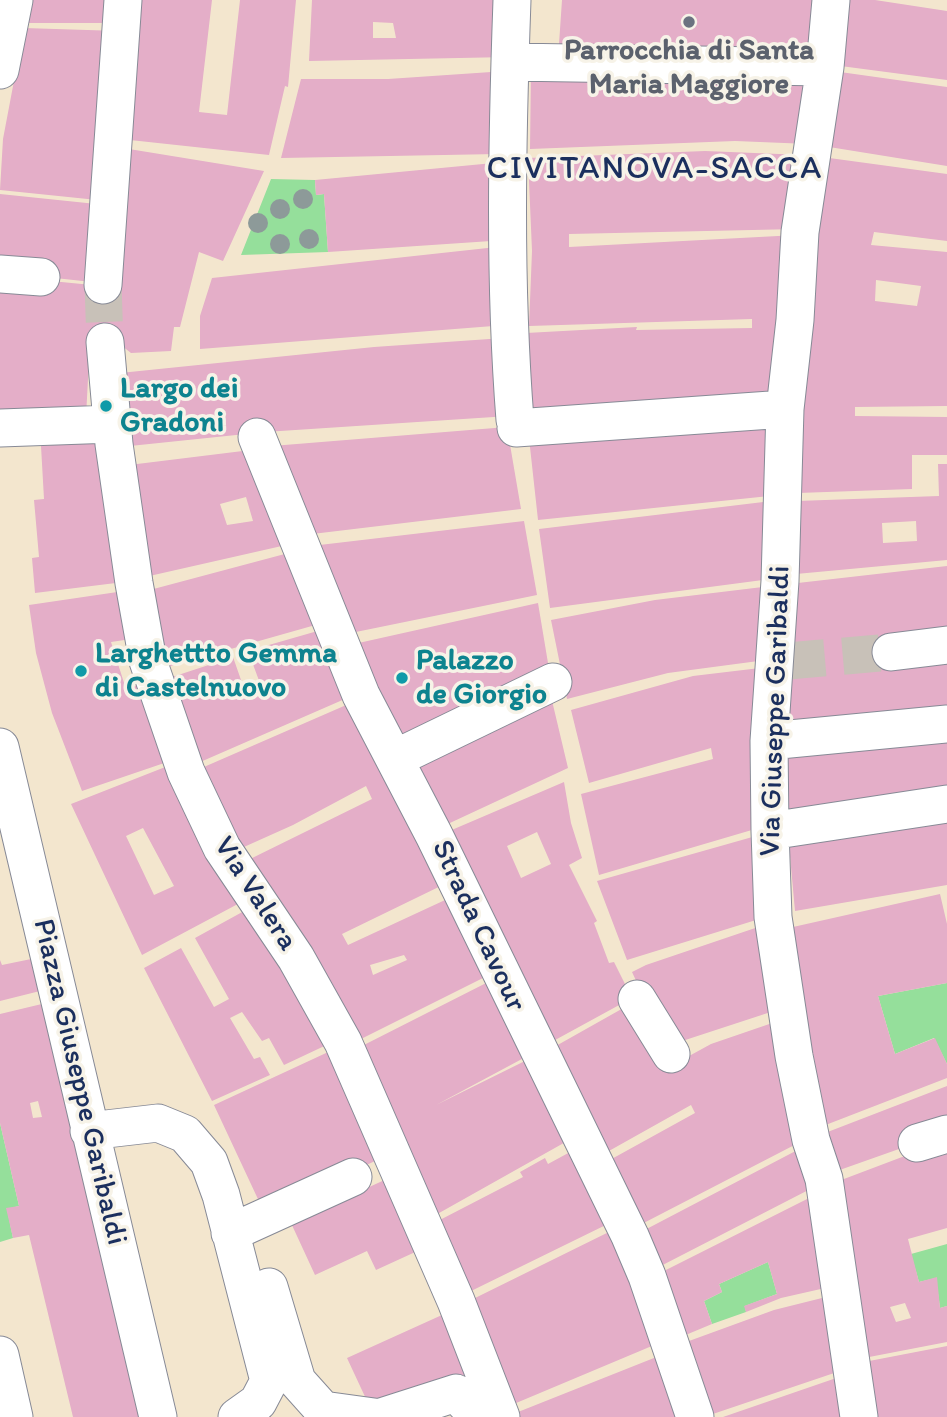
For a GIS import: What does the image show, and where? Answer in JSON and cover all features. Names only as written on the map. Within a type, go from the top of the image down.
[{"type":"street","points":[[0,70],[14,0]]},
{"type":"street","points":[[512,0],[507,155],[508,330],[516,424],[785,410]]},
{"type":"street","name":"Via Giuseppe Garibaldi","points":[[831,0],[825,67],[800,232],[795,320],[785,410],[780,581],[781,661],[769,741],[770,831],[773,917],[797,1069],[811,1140],[824,1179],[859,1417]]},
{"type":"street","points":[[103,285],[122,14]]},
{"type":"street","points":[[510,62],[825,67]]},
{"type":"street","points":[[0,274],[41,277]]},
{"type":"street","name":"Via Valera","points":[[105,342],[134,583],[148,661],[186,772],[222,848],[296,958],[342,1042],[456,1301],[501,1417]]},
{"type":"street","points":[[0,428],[113,424]]},
{"type":"street","name":"Strada Cavour","points":[[257,437],[361,695],[396,758],[630,1236],[647,1276],[695,1417]]},
{"type":"street","points":[[891,652],[947,645]]},
{"type":"street","points":[[396,758],[553,682]]},
{"type":"street","points":[[769,741],[947,724]]},
{"type":"street","name":"Piazza Giuseppe Garibaldi","points":[[0,747],[158,1417]]},
{"type":"street","points":[[770,831],[947,804]]},
{"type":"street","points":[[638,999],[671,1054]]},
{"type":"street","points":[[89,1131],[158,1123],[185,1134],[209,1162],[269,1381],[258,1402],[237,1417]]},
{"type":"street","points":[[230,1233],[353,1177]]},
{"type":"street","points":[[230,1233],[254,1240],[297,1381],[323,1410],[374,1417]]},
{"type":"street","points":[[0,1356],[14,1417]]},
{"type":"street","points":[[381,1417],[456,1394],[469,1407],[472,1417]]},
{"type":"green space","points":[[271,179],[315,180],[316,195],[324,194],[328,252],[241,255]]},
{"type":"green space","points":[[947,983],[947,1064],[934,1038],[895,1054],[878,996]]},
{"type":"green space","points":[[0,1123],[19,1206],[7,1209],[13,1238],[0,1242]]},
{"type":"green space","points":[[947,1244],[947,1306],[940,1308],[936,1278],[919,1282],[911,1254]]},
{"type":"green space","points":[[768,1262],[777,1294],[745,1306],[746,1312],[712,1324],[704,1301],[722,1292],[719,1284]]},
{"type":"building","points":[[24,0],[114,0],[114,23],[22,23]]},
{"type":"building","points":[[137,0],[212,0],[199,112],[227,115],[240,0],[296,0],[288,87],[285,86],[269,155],[130,140]]},
{"type":"building","points":[[312,0],[510,0],[509,57],[309,61]],"holes":[[[373,22],[393,23],[396,38],[373,38]]]},
{"type":"building","name":"Parrocchia di Santa Maria Maggiore","points":[[562,0],[821,0],[814,60],[559,44]]},
{"type":"building","points":[[841,0],[875,0],[947,11],[947,80],[833,65]]},
{"type":"building","points":[[24,28],[119,31],[107,201],[0,190],[3,139]]},
{"type":"building","points":[[531,66],[820,70],[809,144],[735,141],[530,149]]},
{"type":"building","points":[[506,71],[498,154],[281,158],[301,79],[388,79]]},
{"type":"building","points":[[833,71],[947,87],[947,166],[823,146]]},
{"type":"building","points":[[129,149],[264,171],[223,261],[199,252],[180,327],[174,327],[171,351],[131,353],[117,342],[90,341],[86,417],[0,419],[0,276],[92,285]]},
{"type":"building","points":[[705,151],[804,155],[798,229],[569,234],[569,247],[797,235],[781,403],[526,418],[526,333],[637,327],[636,330],[752,328],[752,319],[529,326],[532,251],[528,158]]},
{"type":"building","points":[[822,157],[947,174],[947,241],[874,232],[871,245],[947,252],[947,406],[855,407],[855,416],[947,417],[947,455],[912,455],[912,489],[798,493],[801,401]],"holes":[[[876,280],[921,286],[917,306],[875,301]]]},
{"type":"building","points":[[504,162],[506,240],[328,252],[324,194],[316,195],[315,180]]},
{"type":"building","points":[[0,194],[106,205],[101,283],[0,272]]},
{"type":"building","points":[[506,246],[506,325],[200,349],[200,316],[212,278]]},
{"type":"building","points":[[504,338],[509,416],[265,432],[130,446],[120,373],[374,347]]},
{"type":"building","points":[[781,418],[779,495],[538,520],[529,438]]},
{"type":"building","points":[[507,427],[521,509],[304,535],[272,446]]},
{"type":"building","points":[[112,440],[132,581],[35,593],[32,558],[39,557],[34,500],[44,499],[41,446]]},
{"type":"building","points":[[259,449],[295,543],[145,577],[129,465]],"holes":[[[246,497],[253,521],[227,525],[220,504]]]},
{"type":"building","points":[[938,464],[947,464],[947,560],[796,574],[797,501],[939,496]],"holes":[[[916,521],[917,541],[883,543],[882,523]]]},
{"type":"building","points":[[780,500],[778,578],[550,608],[539,529]]},
{"type":"building","points":[[524,521],[537,595],[346,634],[311,546]]},
{"type":"building","points":[[296,551],[326,622],[160,669],[146,591]]},
{"type":"building","points":[[947,566],[947,719],[788,738],[789,584]]},
{"type":"building","points":[[771,586],[766,660],[668,673],[567,699],[551,620],[655,600]]},
{"type":"building","points":[[131,590],[138,638],[111,642],[126,689],[153,680],[179,758],[82,791],[52,713],[36,653],[29,605]]},
{"type":"building","name":"Palazzo de Giorgio","points":[[538,603],[551,681],[400,753],[345,646]]},
{"type":"building","points":[[328,628],[354,695],[198,763],[163,680],[233,657],[248,700],[264,694],[248,651]]},
{"type":"building","points":[[760,668],[762,827],[599,875],[581,794],[713,759],[711,748],[589,783],[571,710],[693,676]]},
{"type":"building","points":[[549,688],[568,768],[437,829],[402,758]]},
{"type":"building","points":[[360,699],[451,881],[342,934],[348,945],[458,894],[493,973],[355,1042],[242,863],[372,799],[366,786],[293,825],[235,851],[197,770]],"holes":[[[404,955],[407,960],[373,975],[370,965]]]},
{"type":"building","points":[[947,730],[947,800],[786,825],[783,750]]},
{"type":"building","points":[[178,762],[251,897],[142,955],[71,804]],"holes":[[[143,828],[174,886],[154,895],[126,836]]]},
{"type":"building","points":[[564,782],[571,823],[582,858],[569,865],[597,921],[594,923],[609,963],[614,962],[632,998],[546,1045],[440,835]],"holes":[[[537,832],[551,864],[521,878],[507,846]]]},
{"type":"building","points":[[947,811],[947,885],[795,911],[788,834]]},
{"type":"building","points":[[763,834],[769,916],[627,960],[597,881]]},
{"type":"building","points":[[940,894],[947,924],[947,983],[878,996],[895,1054],[935,1038],[947,1064],[947,1078],[823,1126],[815,1087],[819,1085],[793,927]]},
{"type":"building","points":[[255,905],[335,1041],[284,1065],[269,1038],[262,1041],[242,1012],[230,1018],[254,1059],[260,1057],[270,1075],[212,1101],[144,968],[181,948],[214,1007],[229,999],[195,938]]},
{"type":"building","points":[[770,923],[783,1008],[670,1045],[659,1030],[632,972]]},
{"type":"building","points":[[36,958],[44,990],[0,1001],[0,960],[2,965]]},
{"type":"building","points":[[496,978],[535,1052],[436,1105],[537,1055],[578,1135],[432,1217],[356,1049]]},
{"type":"building","points":[[634,1002],[669,1067],[711,1044],[781,1020],[808,1138],[634,1228],[608,1161],[695,1113],[691,1105],[600,1156],[547,1051]]},
{"type":"building","points":[[46,1003],[142,1417],[73,1417],[29,1235],[13,1238],[6,1208],[19,1206],[0,1123],[0,1014]],"holes":[[[38,1101],[42,1117],[33,1118],[30,1103]]]},
{"type":"building","points":[[339,1047],[386,1156],[264,1212],[214,1105]]},
{"type":"building","points":[[947,1086],[947,1132],[834,1172],[825,1133]]},
{"type":"building","points":[[947,1140],[947,1228],[908,1239],[919,1282],[937,1277],[940,1308],[947,1306],[947,1342],[864,1358],[836,1182]],"holes":[[[905,1303],[911,1318],[896,1322],[890,1307]]]},
{"type":"building","points":[[583,1145],[618,1219],[467,1293],[434,1223],[523,1177],[520,1172],[545,1158],[548,1164]]},
{"type":"building","points":[[807,1145],[822,1183],[651,1271],[637,1234]]},
{"type":"building","points":[[391,1177],[424,1248],[376,1270],[367,1251],[315,1275],[291,1223]]},
{"type":"building","points":[[819,1193],[834,1286],[781,1298],[746,1312],[744,1306],[777,1294],[768,1262],[719,1284],[722,1292],[704,1301],[712,1324],[676,1339],[654,1276]]},
{"type":"building","points":[[619,1227],[659,1343],[509,1406],[469,1301]]},
{"type":"building","points":[[834,1295],[849,1368],[704,1417],[693,1384],[703,1381],[689,1341],[774,1310]]},
{"type":"building","points":[[453,1310],[479,1368],[374,1416],[347,1358]]},
{"type":"building","points":[[947,1346],[947,1417],[874,1417],[864,1362]]},
{"type":"building","points":[[664,1354],[689,1417],[514,1417],[513,1414]]},
{"type":"building","points":[[845,1375],[853,1417],[723,1417]]},
{"type":"tunnel","points":[[103,285],[105,342]]},
{"type":"tunnel","points":[[788,661],[891,652]]},
{"type":"place","name":"Parrocchia di Santa Maria Maggiore","points":[[689,22]]},
{"type":"place","name":"Largo dei Gradoni","points":[[106,406]]},
{"type":"place","name":"Larghettto Gemma di Castelnuovo","points":[[81,671]]},
{"type":"place","name":"Palazzo de Giorgio","points":[[402,678]]},
{"type":"district","name":"CIVITANOVA-SACCA","points":[[655,170]]}]
